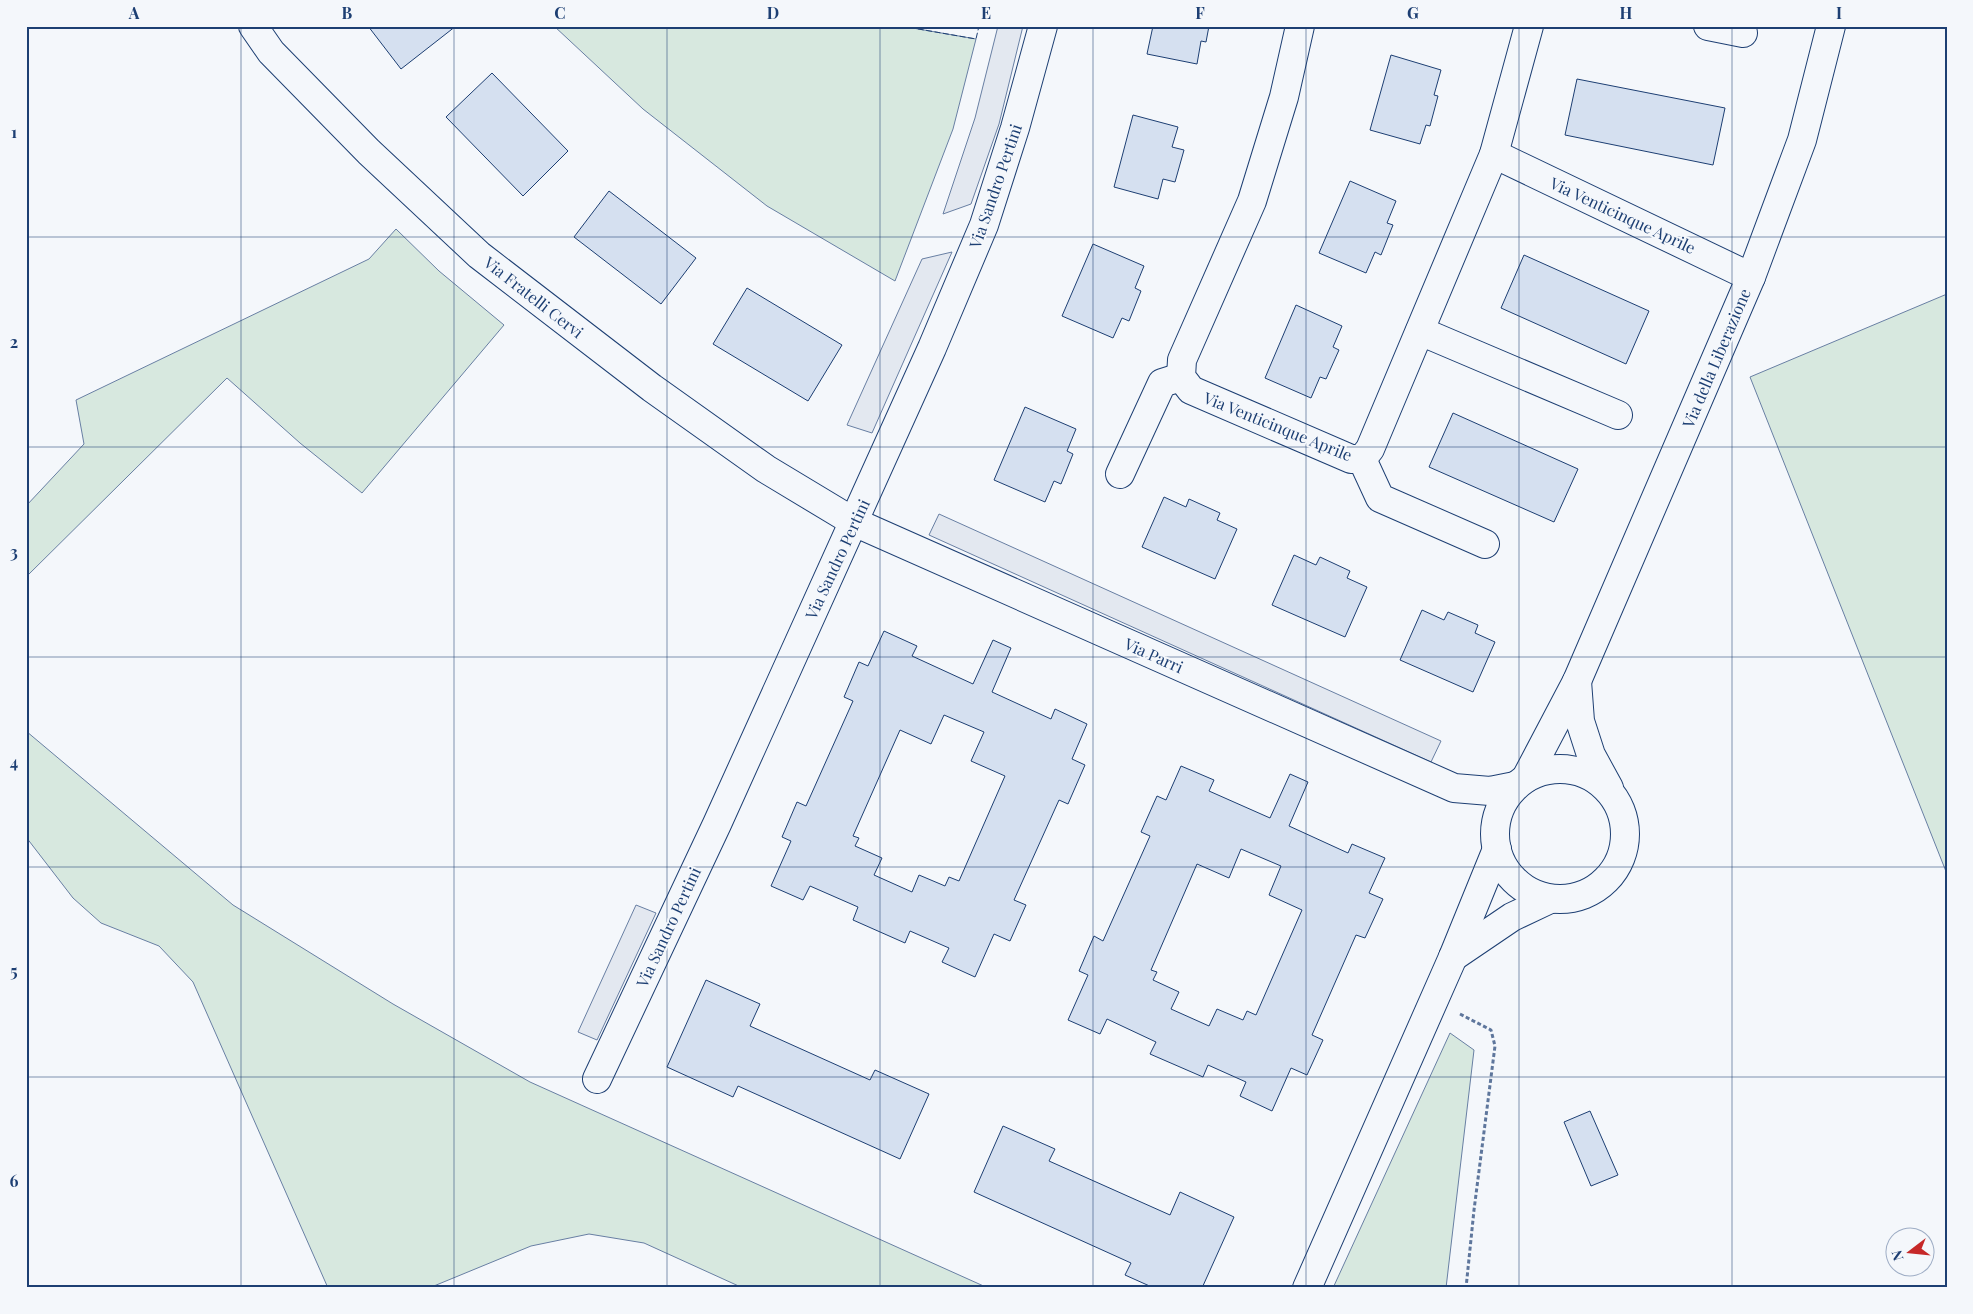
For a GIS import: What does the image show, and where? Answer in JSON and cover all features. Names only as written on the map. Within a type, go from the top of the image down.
[{"type":"street","name":"Via Fratelli Cervi","points":[[253,26],[271,52],[369,152],[479,255],[652,388],[766,469],[854,522]]},
{"type":"street","name":"Via Sandro Pertini","points":[[597,1079],[717,824],[844,539],[854,522],[932,348],[984,225],[1015,128],[1043,26]]},
{"type":"street","points":[[1120,474],[1162,383],[1181,377],[1182,360],[1252,201],[1284,97],[1300,26]]},
{"type":"street","name":"Via Venticinque Aprile","points":[[1181,377],[1190,390],[1351,459],[1362,459],[1370,449],[1494,154],[1529,26]]},
{"type":"street","points":[[1708,26],[1743,33]]},
{"type":"street","name":"Via della Liberazione","points":[[1577,681],[1580,721],[1591,755],[1621,809],[1625,828],[1624,848],[1617,866],[1605,882],[1589,893],[1570,899],[1550,898],[1532,893],[1516,882],[1504,867],[1496,846],[1494,832],[1497,815],[1504,800],[1520,782],[1577,681],[1751,277],[1802,140],[1831,26]]},
{"type":"street","name":"Via Venticinque Aprile","points":[[1494,154],[1751,277]]},
{"type":"street","points":[[1420,331],[1618,416]]},
{"type":"street","points":[[1362,459],[1380,498],[1485,544]]},
{"type":"street","name":"Via Parri","points":[[854,522],[1454,788],[1490,791],[1520,782]]},
{"type":"street","name":"Via della Liberazione","points":[[1520,782],[1548,769],[1571,769],[1593,777],[1611,792]]},
{"type":"street","name":"Via Parri","points":[[1454,788],[1478,811],[1496,846]]},
{"type":"street","points":[[1307,1288],[1454,957],[1496,846]]},
{"type":"street","points":[[1454,957],[1512,916],[1550,898]]},
{"type":"path","points":[[1435,999],[1491,1030],[1495,1046],[1466,1288]]},
{"type":"shaded area","points":[[554,26],[901,26],[976,39],[953,129],[895,281],[767,206],[643,109]]},
{"type":"shaded area","points":[[998,26],[1023,26],[999,124],[971,204],[943,214],[975,118]]},
{"type":"shaded area","points":[[396,229],[439,271],[504,325],[362,493],[300,443],[227,378],[26,577],[26,506],[84,444],[76,400],[369,259]]},
{"type":"shaded area","points":[[952,252],[872,433],[847,425],[922,259]]},
{"type":"shaded area","points":[[1947,294],[1947,874],[1750,377]]},
{"type":"shaded area","points":[[939,514],[1441,741],[1431,762],[929,535]]},
{"type":"shaded area","points":[[26,731],[233,905],[393,1004],[530,1082],[988,1288],[743,1288],[644,1243],[589,1234],[531,1246],[429,1288],[328,1288],[193,982],[159,946],[101,923],[73,898],[26,837]]},
{"type":"shaded area","points":[[636,905],[656,913],[597,1040],[578,1032]]},
{"type":"shaded area","points":[[1450,1033],[1474,1050],[1446,1288],[1333,1288]]},
{"type":"building","points":[[368,26],[456,26],[401,69]]},
{"type":"building","points":[[1153,26],[1209,26],[1206,42],[1201,41],[1197,64],[1147,54]]},
{"type":"building","points":[[1391,55],[1441,70],[1434,95],[1438,96],[1430,126],[1426,125],[1420,144],[1370,130]]},
{"type":"building","points":[[492,73],[568,151],[523,196],[446,117]]},
{"type":"building","points":[[1577,79],[1725,108],[1713,165],[1565,135]]},
{"type":"building","points":[[1133,115],[1178,127],[1172,147],[1184,150],[1175,182],[1163,179],[1158,199],[1114,187]]},
{"type":"building","points":[[1350,181],[1396,201],[1387,223],[1393,225],[1381,255],[1375,252],[1366,273],[1319,253]]},
{"type":"building","points":[[609,191],[696,258],[661,304],[574,237]]},
{"type":"building","points":[[1093,244],[1144,266],[1135,288],[1141,291],[1129,321],[1122,318],[1113,338],[1062,316]]},
{"type":"building","points":[[1524,255],[1649,311],[1626,364],[1501,308]]},
{"type":"building","points":[[747,288],[842,345],[808,401],[713,344]]},
{"type":"building","points":[[1296,305],[1342,326],[1333,347],[1339,350],[1326,379],[1320,377],[1311,398],[1265,378]]},
{"type":"building","points":[[1025,407],[1076,429],[1067,451],[1073,454],[1061,484],[1054,481],[1045,502],[994,480]]},
{"type":"building","points":[[1453,413],[1578,469],[1554,522],[1429,467]]},
{"type":"building","points":[[1164,497],[1186,507],[1189,499],[1220,513],[1217,520],[1237,529],[1215,579],[1142,547]]},
{"type":"building","points":[[1294,555],[1316,565],[1320,557],[1350,571],[1347,578],[1367,587],[1345,637],[1272,605]]},
{"type":"building","points":[[1422,610],[1444,620],[1448,612],[1478,625],[1475,633],[1495,642],[1473,692],[1400,660]]},
{"type":"building","points":[[884,631],[917,646],[912,656],[973,684],[993,640],[1011,648],[992,692],[1051,719],[1055,709],[1087,724],[1072,759],[1085,765],[1068,804],[1059,800],[1014,900],[1026,905],[1010,941],[994,934],[975,977],[942,962],[949,948],[910,931],[905,943],[853,920],[858,907],[810,886],[803,900],[771,886],[791,841],[782,837],[797,802],[806,806],[853,701],[844,697],[859,662],[868,666]],"holes":[[[944,715],[984,732],[971,761],[1005,776],[959,881],[949,877],[945,886],[919,875],[912,892],[874,875],[882,858],[855,846],[859,838],[853,836],[900,730],[931,744]]]},
{"type":"building","points":[[1181,766],[1214,780],[1209,791],[1270,818],[1290,774],[1308,782],[1289,826],[1348,853],[1352,844],[1385,858],[1369,893],[1383,899],[1365,938],[1356,935],[1312,1035],[1323,1040],[1307,1075],[1291,1068],[1272,1111],[1240,1096],[1246,1082],[1208,1065],[1203,1077],[1150,1054],[1156,1042],[1107,1019],[1100,1034],[1068,1020],[1088,975],[1079,971],[1094,936],[1103,941],[1150,836],[1141,832],[1157,796],[1166,800]],"holes":[[[1241,849],[1281,866],[1269,895],[1302,910],[1256,1015],[1247,1011],[1243,1020],[1217,1009],[1209,1026],[1171,1009],[1179,992],[1153,980],[1157,972],[1151,970],[1197,864],[1229,878]]]},
{"type":"building","points":[[706,980],[760,1004],[750,1026],[870,1080],[875,1070],[929,1094],[900,1159],[738,1086],[733,1097],[667,1067]]},
{"type":"building","points":[[1590,1111],[1618,1175],[1591,1186],[1564,1122]]},
{"type":"building","points":[[1003,1126],[1055,1149],[1049,1161],[1170,1215],[1180,1192],[1234,1217],[1202,1288],[1154,1288],[1125,1275],[1131,1263],[974,1192]]},
{"type":"fence","points":[[901,26],[976,39],[979,26]]}]
